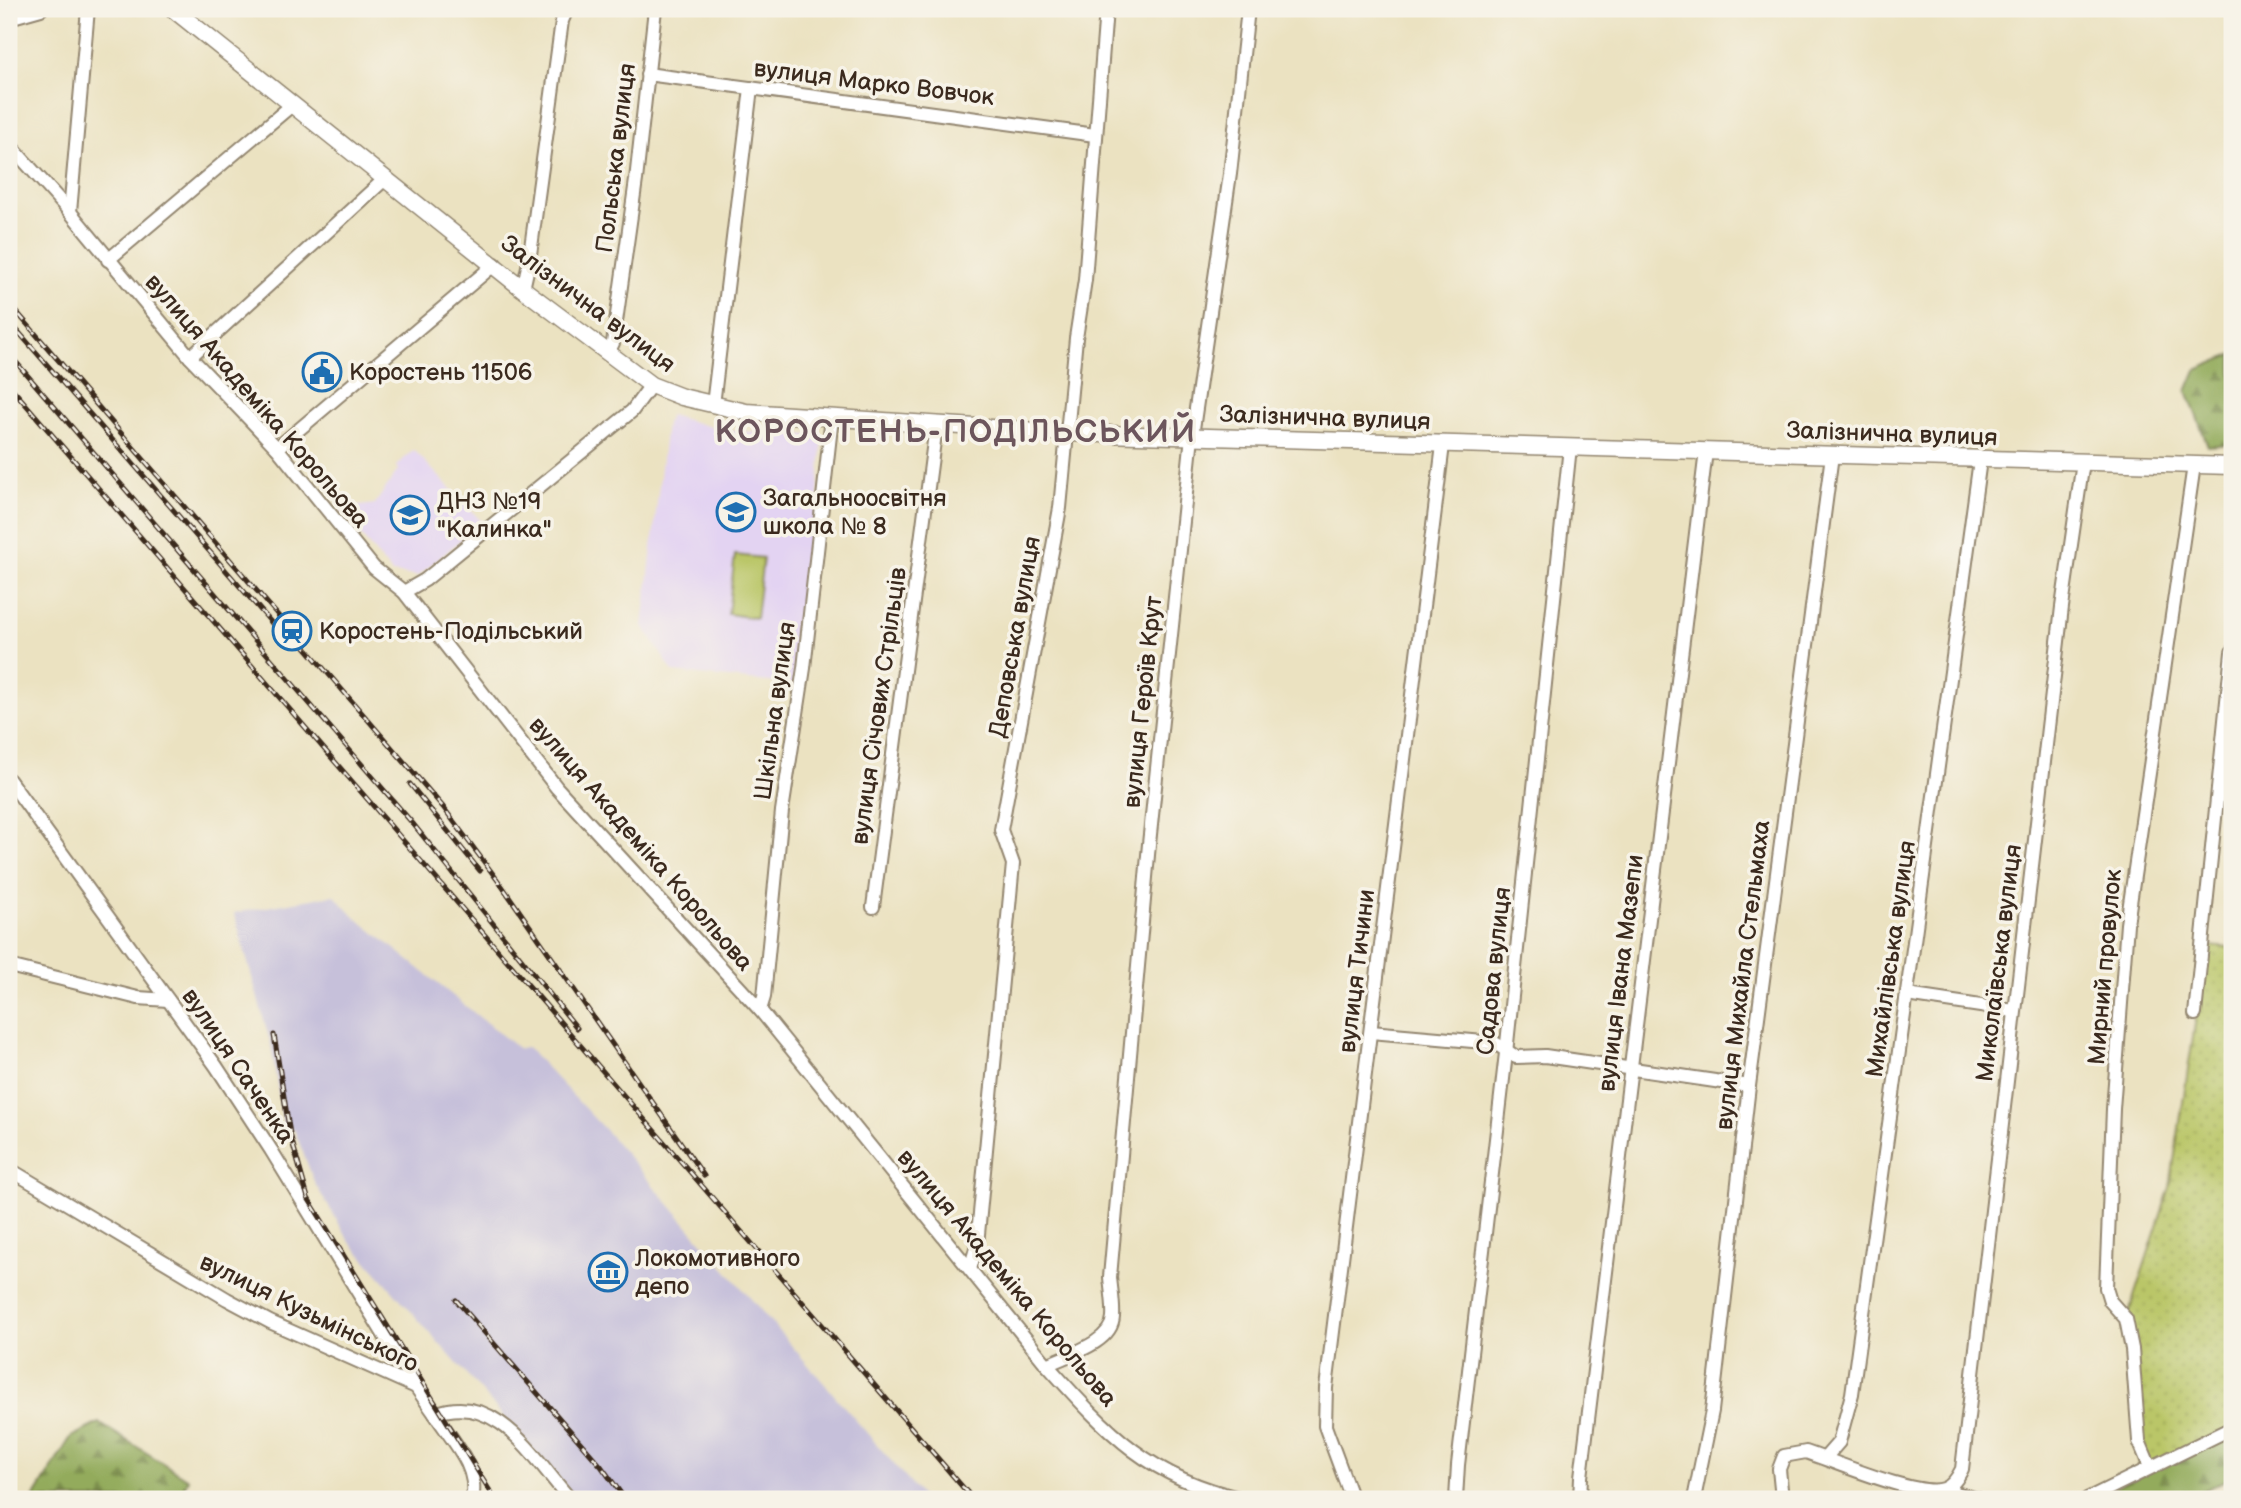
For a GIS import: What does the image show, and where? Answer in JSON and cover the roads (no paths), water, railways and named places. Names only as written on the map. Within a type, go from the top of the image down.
[{"type":"street","points":[[9,18],[41,9]]},
{"type":"street","points":[[69,212],[88,9]]},
{"type":"street","name":"Залізнична вулиця","points":[[173,9],[523,289],[651,385],[713,405],[746,412],[1068,433],[2232,466]]},
{"type":"street","points":[[523,289],[562,21],[567,9]]},
{"type":"street","name":"Польська вулиця","points":[[608,353],[613,343],[636,180],[655,9]]},
{"type":"street","name":"Деповська вулиця","points":[[970,1269],[977,1245],[997,1062],[1013,864],[1001,830],[1060,508],[1076,338],[1085,280],[1106,9]]},
{"type":"street","name":"вулиця Героїв Крут","points":[[1047,1365],[1101,1338],[1109,1331],[1113,1317],[1111,1277],[1114,1237],[1149,844],[1192,436],[1230,174],[1248,9]]},
{"type":"street","name":"вулиця Марко Вовчок","points":[[647,74],[1095,135]]},
{"type":"street","points":[[713,405],[751,88]]},
{"type":"street","points":[[108,260],[292,105]]},
{"type":"street","name":"вулиця Академіка Корольова","points":[[9,144],[190,358],[277,448],[374,568],[404,592],[557,788],[760,1010],[1047,1365],[1098,1421],[1137,1456],[1208,1491],[1243,1499]]},
{"type":"street","points":[[190,358],[386,178]]},
{"type":"street","points":[[277,448],[495,264]]},
{"type":"street","points":[[404,592],[425,580],[632,411],[651,385]]},
{"type":"street","name":"Шкільна вулиця","points":[[760,1010],[764,998],[782,811],[804,668],[832,417]]},
{"type":"street","name":"вулиця Січових Стрільців","points":[[873,907],[936,426]]},
{"type":"street","name":"вулиця Тичини","points":[[1352,1499],[1325,1426],[1326,1388],[1443,444]]},
{"type":"street","name":"Садова вулиця","points":[[1456,1499],[1570,447]]},
{"type":"street","name":"вулиця Івана Мазепи","points":[[1580,1499],[1706,452]]},
{"type":"street","name":"вулиця Михайла Стельмаха","points":[[1695,1499],[1712,1411],[1749,1086],[1832,455]]},
{"type":"street","name":"Михайлівська вулиця","points":[[1825,1458],[1839,1442],[1852,1394],[1980,460]]},
{"type":"street","name":"Миколаївська вулиця","points":[[1944,1490],[1956,1481],[1962,1469],[2062,607],[2083,462]]},
{"type":"street","name":"Мирний провулок","points":[[2150,1467],[2139,1441],[2132,1349],[2126,1320],[2110,1301],[2105,1288],[2113,1109],[2127,924],[2194,465]]},
{"type":"street","points":[[2195,1014],[2227,778],[2232,652]]},
{"type":"street","name":"вулиця Саченка","points":[[9,780],[168,1000],[271,1150],[416,1387]]},
{"type":"street","points":[[9,966],[138,998],[168,1000]]},
{"type":"street","points":[[1907,995],[2014,1011]]},
{"type":"street","points":[[1371,1032],[1495,1043],[1506,1053],[1749,1086]]},
{"type":"street","name":"вулиця Кузьмінського","points":[[9,1169],[226,1299],[270,1322],[416,1387],[472,1472],[473,1497]]},
{"type":"street","points":[[435,1414],[468,1409],[492,1415],[570,1499]]},
{"type":"street","points":[[2087,1499],[2232,1427]]},
{"type":"street","points":[[1782,1499],[1779,1469],[1784,1456],[1806,1452],[1876,1478],[1978,1499]]},
{"type":"railway","points":[[9,303],[443,807],[502,886],[704,1176]]},
{"type":"railway","points":[[9,321],[289,643]]},
{"type":"railway","points":[[9,354],[414,825],[577,1028]]},
{"type":"railway","points":[[9,385],[973,1499]]},
{"type":"railway","points":[[410,784],[480,871]]},
{"type":"railway","points":[[274,1035],[290,1134],[308,1198],[495,1499]]},
{"type":"railway","points":[[456,1300],[601,1466],[625,1499]]},
{"type":"place","name":"Коростень 11506","points":[[322,372]]},
{"type":"place","name":"Загальноосвітня школа № 8","points":[[736,512]]},
{"type":"place","name":"ДНЗ №19 \"Калинка\"","points":[[410,515]]},
{"type":"place","name":"Коростень-Подільський","points":[[292,631]]},
{"type":"place","name":"Локомотивного депо","points":[[608,1272]]},
{"type":"district","name":"КОРОСТЕНЬ-ПОДІЛЬСЬКИЙ","points":[[956,432]]}]
